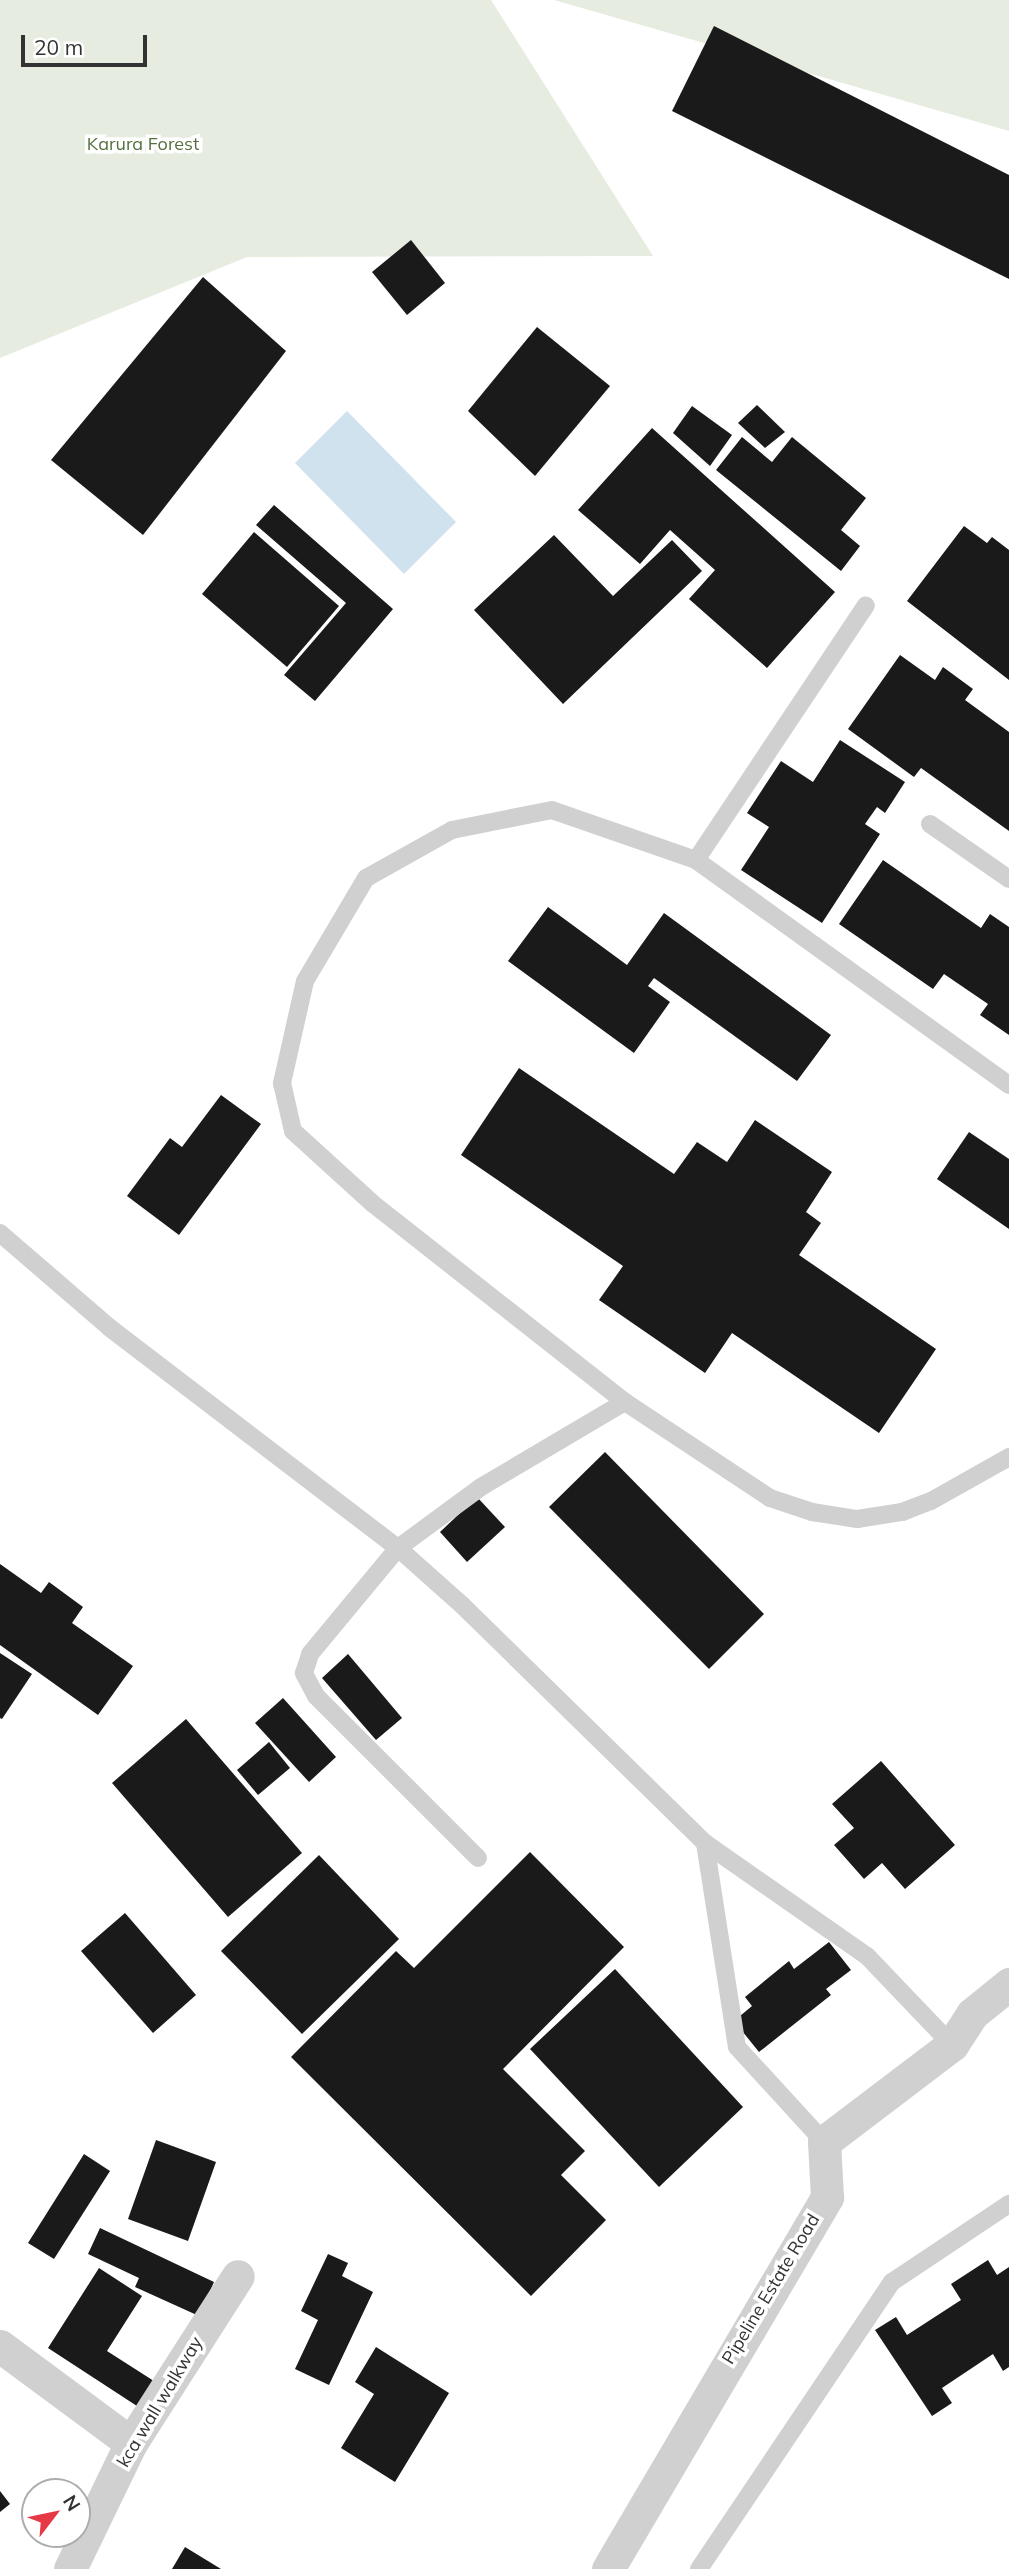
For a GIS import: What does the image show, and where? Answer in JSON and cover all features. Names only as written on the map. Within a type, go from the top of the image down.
[{"type":"street","points":[[824,2142],[953,2045],[972,2014],[1009,1984]]},
{"type":"street","name":"Pipeline Estate Road","points":[[608,2569],[827,2197],[824,2142]]},
{"type":"street","name":"kca wall walkway","points":[[70,2569],[131,2443],[237,2276]]},
{"type":"street","points":[[0,2346],[131,2443]]},
{"type":"lane","points":[[696,860],[866,605]]},
{"type":"lane","points":[[1009,1085],[696,860],[552,810],[452,830],[366,877],[305,981],[282,1083],[293,1131],[372,1203],[625,1402],[770,1497],[812,1513],[858,1519],[902,1512],[931,1502],[1009,1457]]},
{"type":"lane","points":[[930,824],[1009,879]]},
{"type":"lane","points":[[0,1233],[110,1328],[397,1548],[462,1605],[705,1843],[867,1956],[953,2045]]},
{"type":"lane","points":[[478,1858],[316,1696],[304,1672],[310,1654],[397,1548],[481,1487],[625,1402]]},
{"type":"lane","points":[[705,1843],[737,2047],[824,2142]]},
{"type":"lane","points":[[699,2569],[892,2283],[1009,2204]]},
{"type":"green space","name":"Karura Forest","points":[[0,0],[491,0],[653,256],[247,257],[0,358]]},
{"type":"green space","points":[[554,0],[1009,0],[1009,131],[690,39]]},
{"type":"water","points":[[347,411],[456,522],[404,574],[295,463]]},
{"type":"building","points":[[714,26],[1009,175],[1009,279],[672,111]]},
{"type":"building","points":[[411,240],[445,283],[407,315],[372,272]]},
{"type":"building","points":[[203,277],[286,351],[143,535],[51,460]]},
{"type":"building","points":[[537,327],[610,386],[535,476],[468,411]]},
{"type":"building","points":[[757,405],[785,432],[765,448],[738,423]]},
{"type":"building","points":[[692,406],[732,435],[710,466],[673,433]]},
{"type":"building","points":[[652,428],[835,592],[767,668],[689,599],[715,570],[670,530],[640,564],[578,510]]},
{"type":"building","points":[[742,437],[772,462],[792,437],[866,498],[841,530],[860,546],[841,571],[716,470]]},
{"type":"building","points":[[274,505],[393,609],[315,701],[284,675],[346,603],[256,525]]},
{"type":"building","points":[[964,526],[987,543],[992,537],[1009,550],[1009,680],[907,601]]},
{"type":"building","points":[[254,532],[339,606],[287,667],[202,594]]},
{"type":"building","points":[[554,535],[613,596],[672,540],[702,571],[563,704],[474,610]]},
{"type":"building","points":[[900,655],[935,680],[943,667],[973,689],[965,700],[1009,732],[1009,831],[921,768],[914,777],[848,729]]},
{"type":"building","points":[[840,740],[905,782],[885,813],[877,807],[865,824],[880,834],[822,923],[741,870],[769,827],[747,813],[781,761],[813,782]]},
{"type":"building","points":[[883,860],[981,928],[990,914],[1009,927],[1009,1035],[980,1015],[988,1004],[944,974],[933,989],[839,924]]},
{"type":"building","points":[[548,907],[627,965],[664,913],[831,1035],[797,1081],[654,978],[648,986],[670,1002],[634,1053],[508,961]]},
{"type":"building","points":[[519,1068],[674,1174],[697,1142],[727,1162],[755,1120],[832,1172],[806,1212],[821,1223],[799,1255],[936,1349],[879,1433],[732,1333],[705,1373],[599,1300],[623,1266],[461,1155]]},
{"type":"building","points":[[221,1095],[261,1124],[179,1235],[127,1196],[170,1138],[182,1147]]},
{"type":"building","points":[[969,1132],[1009,1159],[1009,1229],[937,1179]]},
{"type":"building","points":[[605,1452],[764,1614],[709,1669],[549,1507]]},
{"type":"building","points":[[477,1497],[505,1527],[467,1562],[440,1532]]},
{"type":"building","points":[[0,1564],[41,1593],[49,1582],[83,1607],[72,1623],[133,1666],[98,1715],[0,1645]]},
{"type":"building","points":[[0,1653],[32,1674],[2,1719],[0,1718]]},
{"type":"building","points":[[348,1654],[402,1718],[376,1740],[322,1678]]},
{"type":"building","points":[[283,1698],[336,1757],[309,1782],[255,1723]]},
{"type":"building","points":[[186,1719],[302,1853],[228,1917],[112,1783]]},
{"type":"building","points":[[269,1742],[290,1768],[258,1795],[237,1770]]},
{"type":"building","points":[[881,1761],[955,1845],[905,1889],[882,1863],[864,1879],[834,1845],[854,1828],[832,1804]]},
{"type":"building","points":[[530,1852],[624,1947],[503,2069],[585,2151],[561,2175],[606,2220],[531,2296],[291,2057],[396,1951],[414,1968]]},
{"type":"building","points":[[319,1855],[399,1939],[302,2034],[221,1951]]},
{"type":"building","points":[[125,1913],[196,1995],[153,2033],[81,1951]]},
{"type":"building","points":[[829,1942],[851,1970],[826,1989],[831,1995],[759,2052],[734,2021],[752,2006],[745,1997],[789,1961],[794,1969]]},
{"type":"building","points":[[615,1969],[743,2107],[659,2187],[530,2049]]},
{"type":"building","points":[[156,2140],[216,2162],[188,2241],[128,2219]]},
{"type":"building","points":[[84,2154],[110,2171],[54,2259],[28,2243]]},
{"type":"building","points":[[100,2228],[214,2282],[199,2316],[135,2287],[139,2278],[88,2254]]},
{"type":"building","points":[[328,2254],[348,2263],[342,2276],[373,2292],[329,2385],[295,2369],[318,2320],[301,2311]]},
{"type":"building","points":[[988,2260],[997,2275],[1009,2267],[1009,2367],[1003,2371],[993,2354],[942,2388],[952,2403],[932,2416],[875,2330],[896,2317],[907,2335],[961,2300],[951,2284]]},
{"type":"building","points":[[99,2268],[142,2296],[107,2351],[157,2383],[140,2408],[48,2348]]},
{"type":"building","points":[[376,2347],[449,2393],[395,2482],[341,2448],[374,2394],[355,2382]]},
{"type":"building","points":[[0,2491],[10,2504],[0,2512]]},
{"type":"building","points":[[185,2547],[221,2569],[172,2569]]}]
